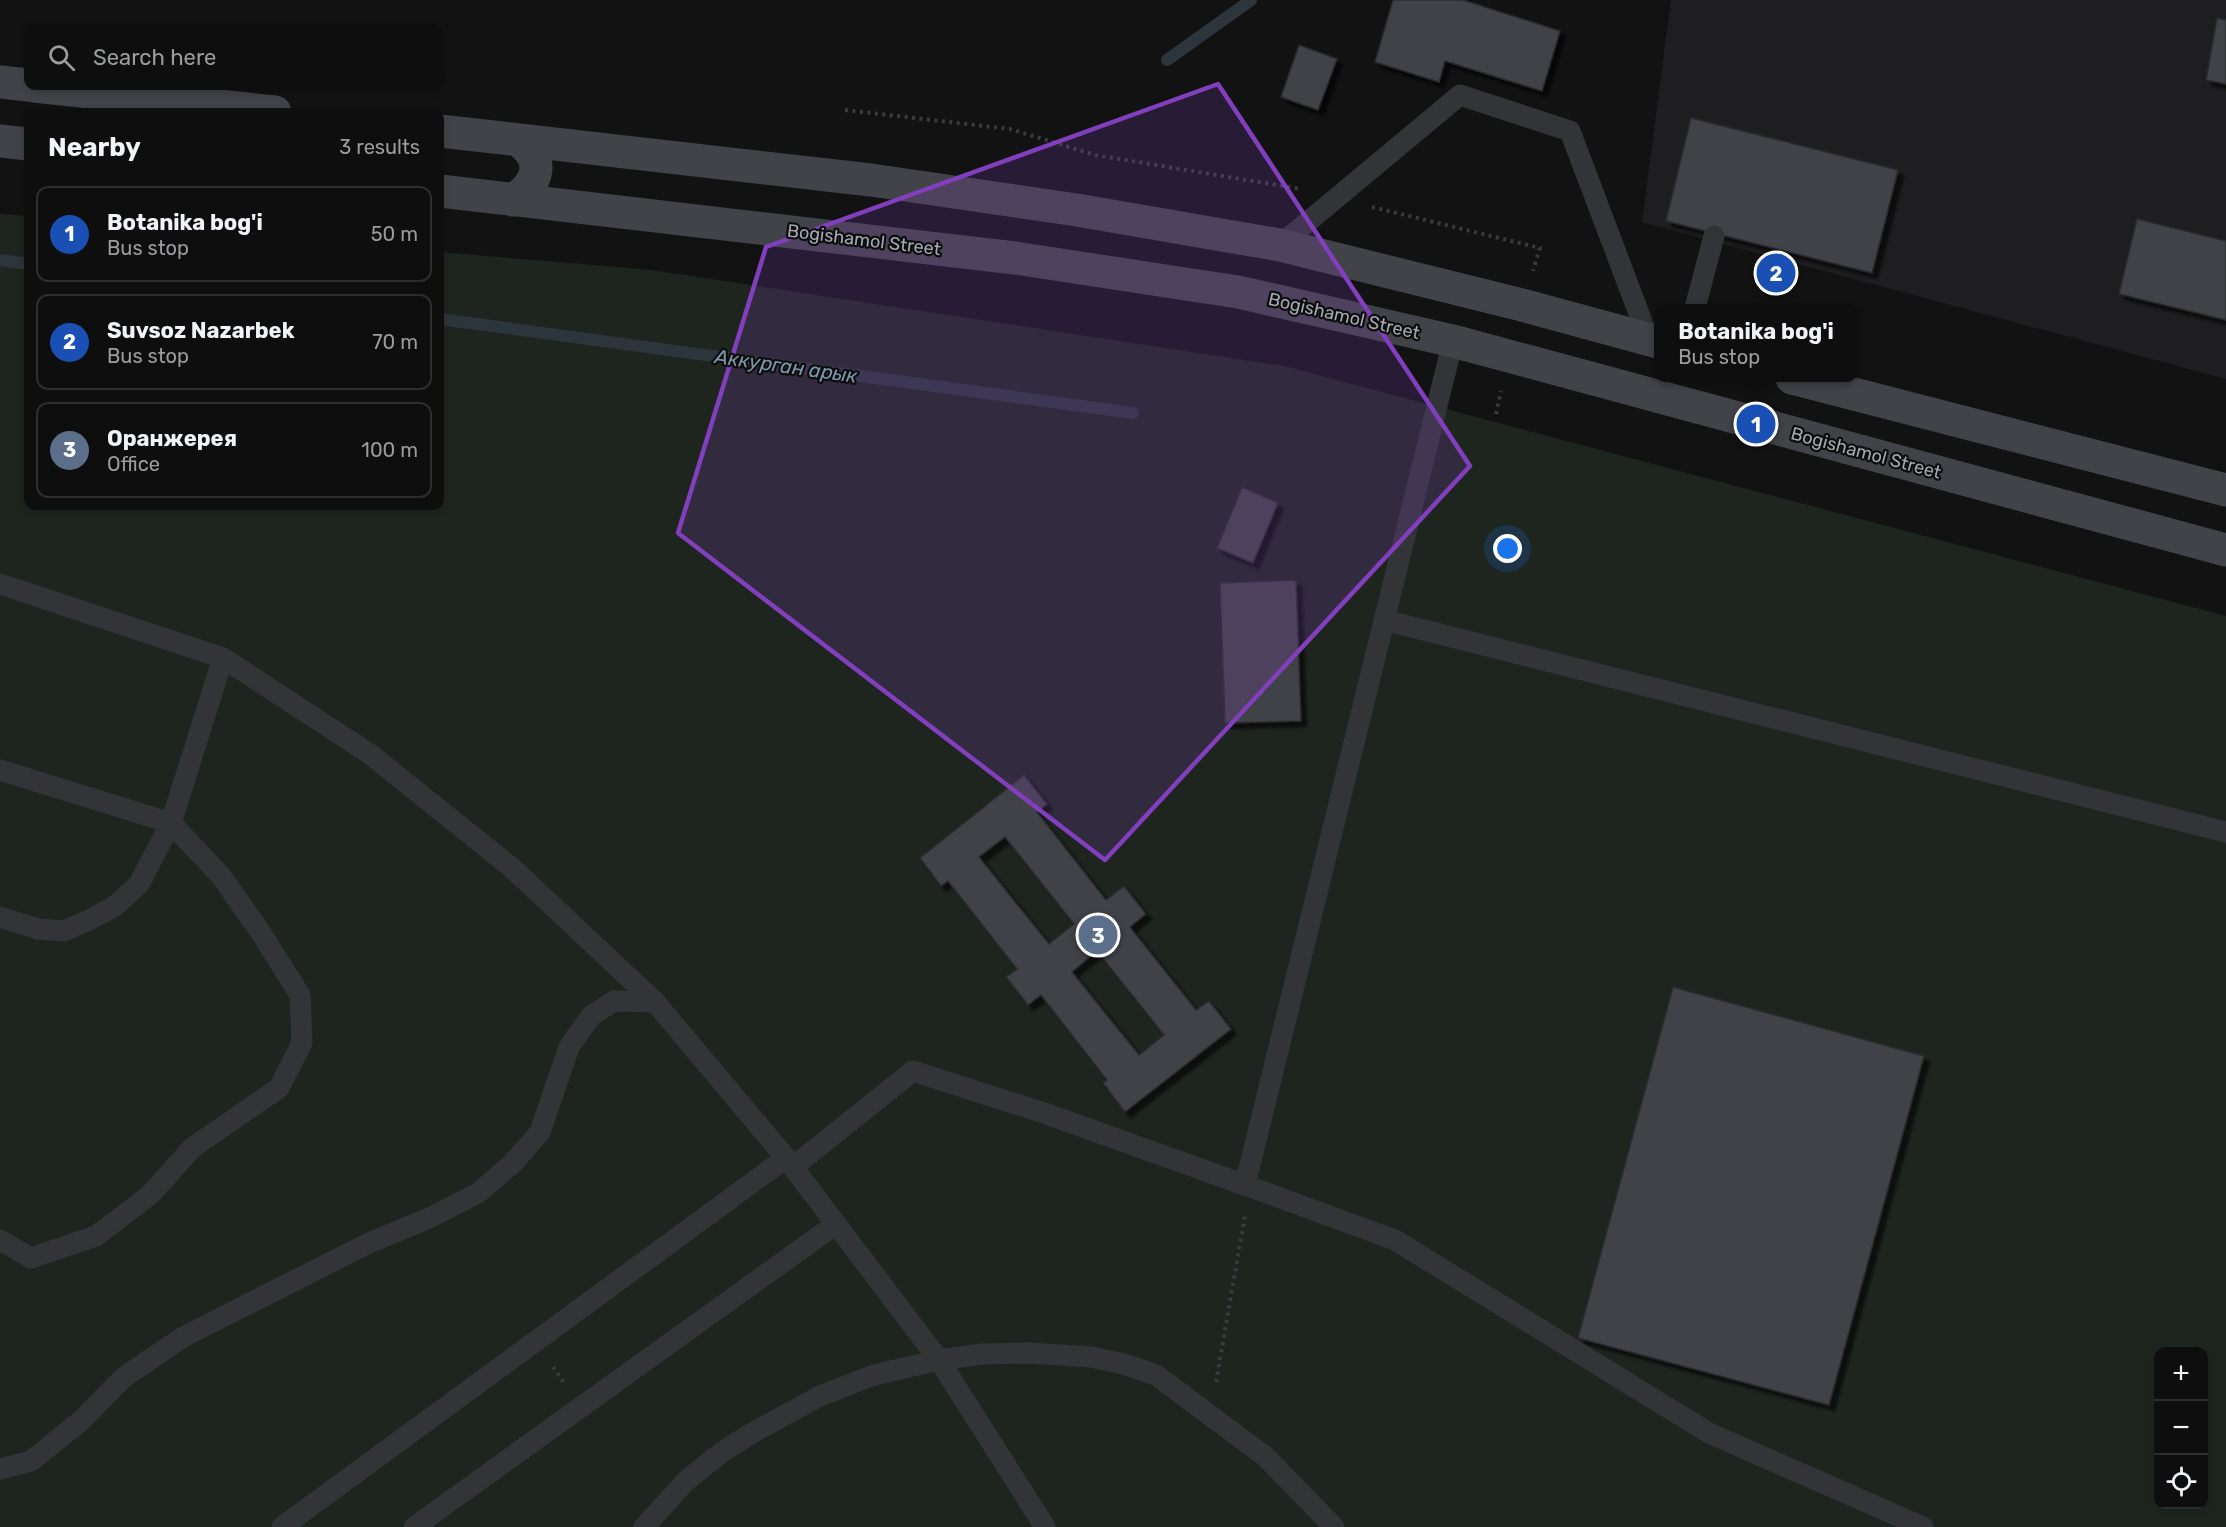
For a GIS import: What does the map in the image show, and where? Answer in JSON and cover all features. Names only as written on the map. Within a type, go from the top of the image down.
[{"type":"main road","points":[[0,82],[24,85]]},
{"type":"main road","points":[[71,90],[238,108]]},
{"type":"main road","points":[[444,131],[871,180],[1077,210],[1280,244],[1654,341]]},
{"type":"main road","points":[[513,200],[528,187],[537,170],[536,160],[531,152],[518,140]]},
{"type":"main road","points":[[0,141],[24,144]]},
{"type":"main road","name":"Bogishamol Street","points":[[444,191],[1015,258],[1238,292],[1453,341],[2226,550]]},
{"type":"main road","points":[[1453,341],[1464,291]]},
{"type":"main road","points":[[1808,382],[2226,490]]},
{"type":"lane","points":[[1280,244],[1460,95],[1570,130],[1654,341]]},
{"type":"lane","points":[[1696,304],[1714,236]]},
{"type":"lane","points":[[1245,1185],[1453,341]]},
{"type":"lane","points":[[0,585],[223,658],[379,761],[511,867],[655,1002],[790,1163],[939,1360],[1045,1527]]},
{"type":"lane","points":[[1384,620],[2226,832]]},
{"type":"lane","points":[[0,917],[38,929],[64,931],[115,906],[139,884],[171,823],[223,658]]},
{"type":"lane","points":[[0,770],[171,823],[221,876],[300,995],[302,1043],[279,1088],[192,1148],[151,1194],[96,1236],[31,1258],[0,1240]]},
{"type":"lane","points":[[0,1469],[31,1461],[82,1420],[123,1378],[183,1337],[359,1248],[427,1219],[478,1193],[512,1164],[540,1131],[569,1047],[591,1016],[614,1001],[655,1002]]},
{"type":"lane","points":[[282,1527],[535,1342],[790,1163],[914,1071],[1044,1113],[1395,1240],[1709,1433],[1923,1527]]},
{"type":"lane","points":[[414,1527],[836,1224]]},
{"type":"lane","points":[[644,1527],[686,1481],[722,1452],[820,1396],[874,1375],[939,1360],[982,1354],[1029,1353],[1091,1357],[1124,1364],[1156,1375],[1266,1457],[1334,1527]]},
{"type":"path","points":[[844,110],[1010,129],[1095,155],[1304,190],[1540,248],[1535,266]]},
{"type":"path","points":[[1210,1414],[1245,1215]]},
{"type":"path","points":[[535,1342],[581,1407]]},
{"type":"highlighted area","points":[[1218,84],[1470,466],[1105,860],[678,533],[766,247]]},
{"type":"shaded area","points":[[1671,0],[2226,0],[2226,379],[1642,222]]},
{"type":"shaded area","points":[[0,214],[24,216],[24,510],[444,510],[444,252],[652,270],[1284,366],[2226,616],[2226,1527],[0,1527]]},
{"type":"building","points":[[1393,0],[1463,0],[1560,31],[1542,91],[1445,61],[1439,82],[1375,62]]},
{"type":"building","points":[[2217,18],[2226,20],[2226,84],[2206,80]]},
{"type":"building","points":[[1299,45],[1337,59],[1318,110],[1281,97]]},
{"type":"building","points":[[1691,118],[1898,170],[1872,273],[1666,221]]},
{"type":"building","points":[[2137,219],[2226,241],[2226,320],[2119,294]]},
{"type":"building","points":[[1242,487],[1278,503],[1253,563],[1217,548]]},
{"type":"building","points":[[1296,580],[1301,721],[1225,723],[1220,583]]},
{"type":"building","points":[[1024,775],[1047,804],[1037,812],[1106,900],[1124,886],[1146,914],[1130,927],[1196,1010],[1209,1001],[1231,1029],[1125,1112],[1103,1083],[1107,1080],[1041,995],[1028,1005],[1006,977],[1017,969],[948,881],[941,886],[920,858]],"holes":[[[1005,837],[1074,924],[1049,944],[979,857]],[[1097,951],[1164,1035],[1139,1055],[1072,972]]]},
{"type":"building","points":[[1673,987],[1924,1056],[1829,1405],[1578,1338]]},
{"type":"waterway","name":"Аккурган арык","points":[[1167,60],[1251,0]]},
{"type":"waterway","name":"Аккурган арык","points":[[0,260],[24,263]]},
{"type":"waterway","name":"Аккурган арык","points":[[444,320],[1133,413]]},
{"type":"place","name":"Suvsoz Nazarbek","points":[[1776,273]]},
{"type":"place","name":"Botanika bog'i","points":[[1756,424]]},
{"type":"place","name":"Оранжерея","points":[[1098,935]]}]
